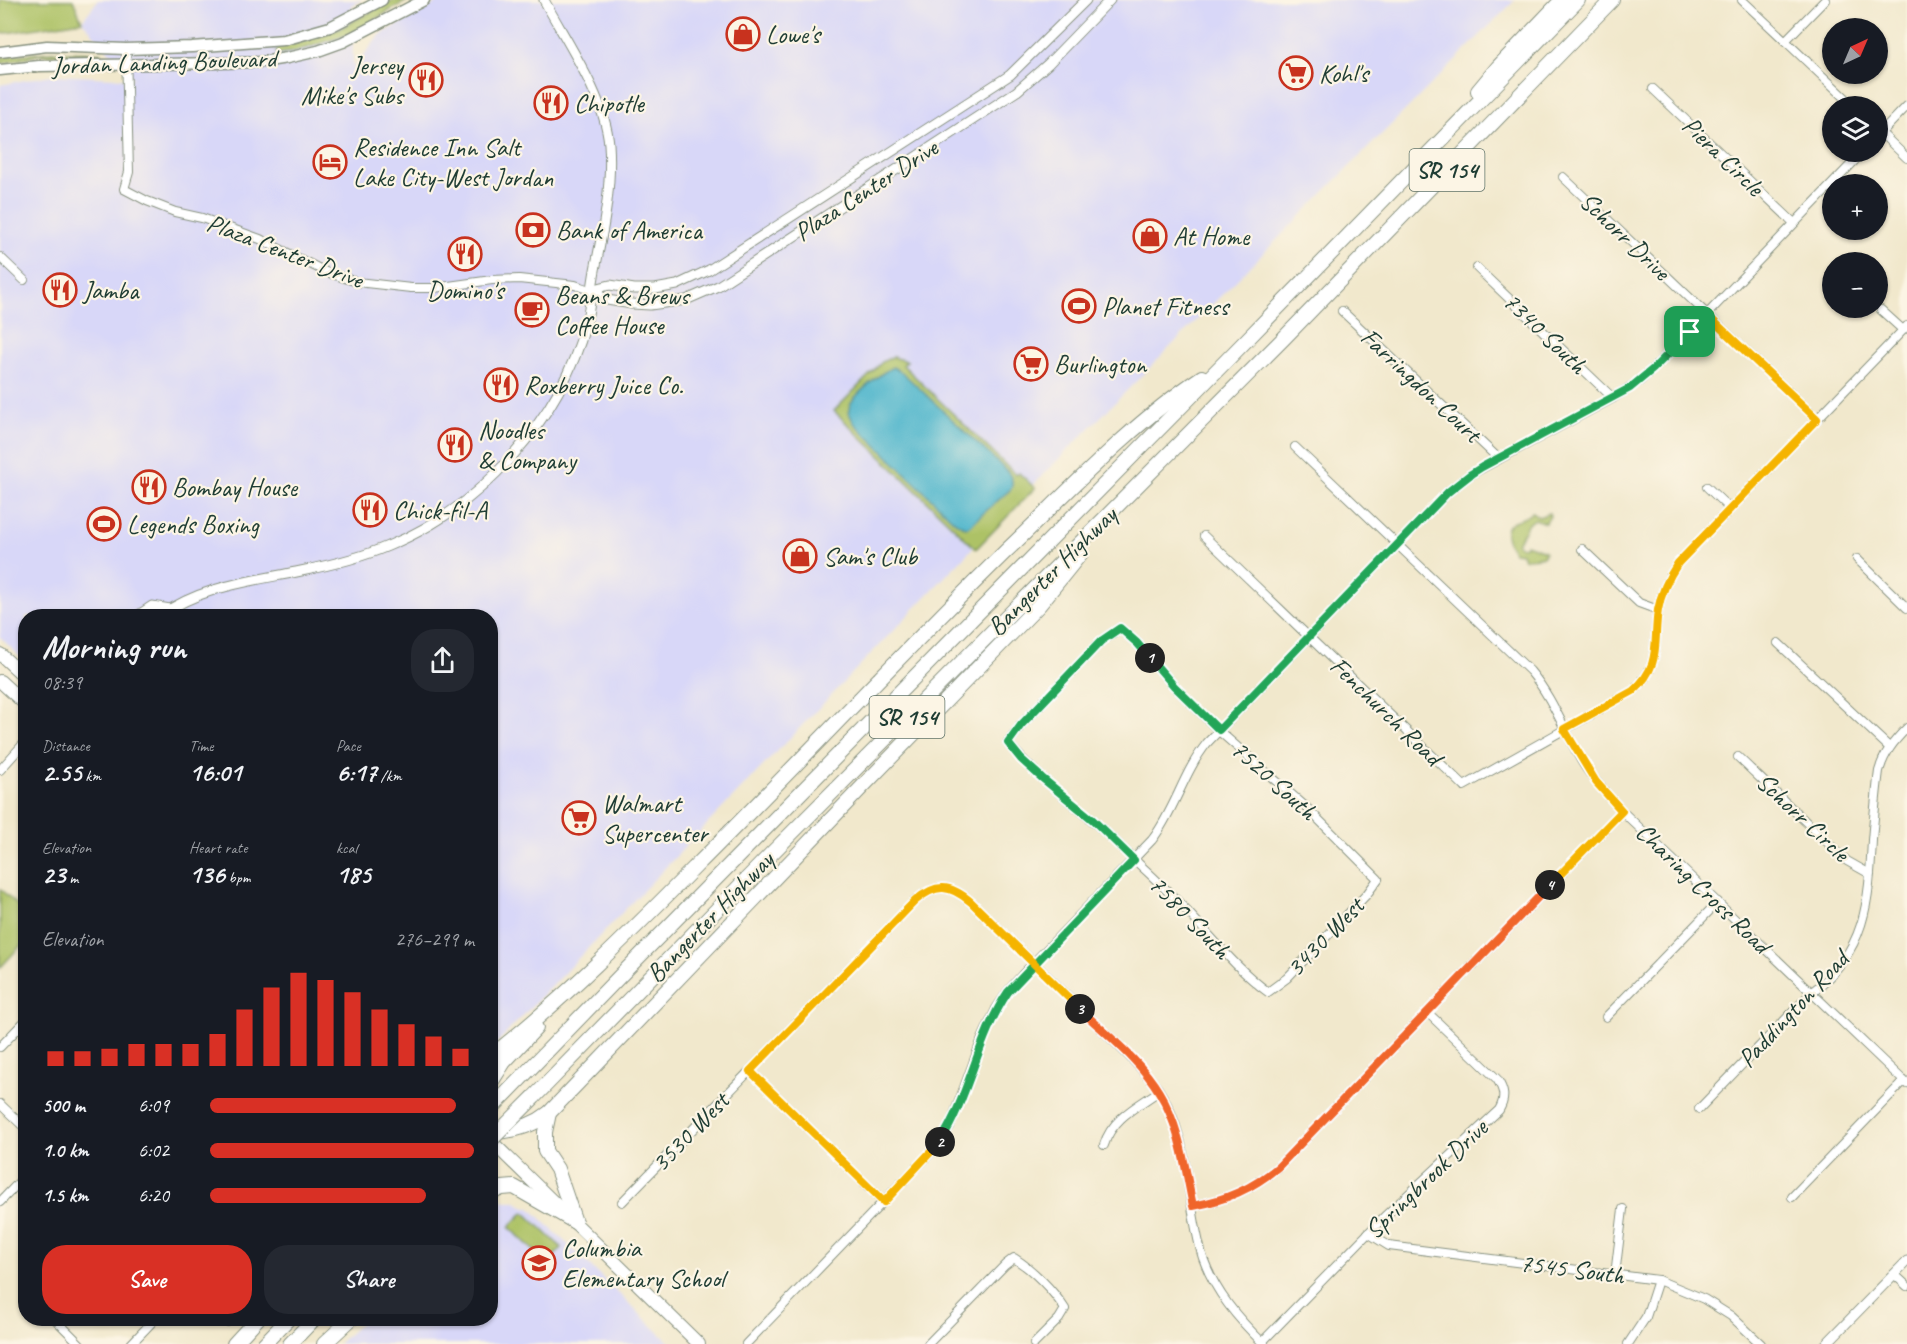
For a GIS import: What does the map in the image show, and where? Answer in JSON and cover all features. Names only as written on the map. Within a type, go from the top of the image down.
[{"type":"highway","points":[[1445,136],[1486,81],[1562,0]]},
{"type":"highway","name":"Bangerter Highway","points":[[498,1102],[1578,0]]},
{"type":"highway","name":"Bangerter Highway","points":[[498,1133],[770,855],[1291,331],[1612,0]]},
{"type":"highway","points":[[498,1050],[560,999],[668,895],[946,610],[1140,424],[1173,397],[1227,360]]},
{"type":"highway","points":[[498,1131],[522,1128],[541,1120],[549,1113],[1039,605],[1134,489]]},
{"type":"highway","points":[[498,1071],[560,999]]},
{"type":"highway","points":[[549,1113],[545,1132],[545,1152],[557,1170],[575,1222]]},
{"type":"highway","points":[[498,1190],[514,1187],[575,1222]]},
{"type":"highway","points":[[234,1344],[251,1326]]},
{"type":"highway","points":[[264,1344],[281,1326]]},
{"type":"highway","points":[[290,1344],[307,1326]]},
{"type":"highway","points":[[324,1344],[343,1326]]},
{"type":"main road","name":"Jordan Landing Boulevard","points":[[0,52],[46,46],[126,49],[284,40],[330,27],[382,0]]},
{"type":"main road","name":"Jordan Landing Boulevard","points":[[0,70],[39,66],[240,63],[287,58],[343,42],[424,0]]},
{"type":"main road","points":[[0,654],[18,671]]},
{"type":"main road","points":[[0,681],[18,698]]},
{"type":"main road","points":[[498,1149],[699,1344]]},
{"type":"street","points":[[148,609],[152,606],[170,609],[193,597],[219,588],[325,566],[368,554],[423,529],[454,509],[484,485],[509,460],[543,414],[567,373],[586,322],[590,290],[607,208],[609,143],[603,114],[588,80],[544,0]]},
{"type":"street","name":"Plaza Center Drive","points":[[590,290],[610,285],[634,289],[655,289],[677,285],[709,270],[1010,75],[1086,0]]},
{"type":"street","name":"Plaza Center Drive","points":[[126,49],[129,172],[124,189],[147,201],[260,239],[326,273],[357,282],[434,288],[492,280],[519,279],[575,285],[590,290],[607,300],[651,305],[686,300],[717,286],[1017,92],[1048,64],[1110,0]]},
{"type":"street","points":[[1742,0],[1843,96]]},
{"type":"street","points":[[1785,41],[1825,0]]},
{"type":"street","name":"Piera Circle","points":[[1653,89],[1794,224]]},
{"type":"street","points":[[1888,124],[1907,106]]},
{"type":"street","points":[[1888,141],[1907,158]]},
{"type":"street","points":[[746,1344],[937,1146],[950,1126],[996,1009],[1033,964],[1134,860],[1162,826],[1196,757],[1219,730],[1448,492],[1471,474],[1630,388],[1653,369],[1853,162]]},
{"type":"street","name":"Schorr Drive","points":[[1563,177],[1817,419]]},
{"type":"street","points":[[0,257],[24,280]]},
{"type":"street","name":"7340 South","points":[[1477,268],[1613,398]]},
{"type":"street","name":"Farringdon Court","points":[[1342,310],[1499,459]]},
{"type":"street","points":[[1564,729],[1633,691],[1642,683],[1648,675],[1654,658],[1658,610],[1663,591],[1678,563],[1905,328],[1888,315]]},
{"type":"street","name":"Charing Cross Road","points":[[1295,447],[1530,671],[1539,682],[1596,782],[1622,811],[1905,1083]]},
{"type":"street","points":[[1707,487],[1730,509]]},
{"type":"street","name":"Fenchurch Road","points":[[1204,536],[1464,786],[1564,729]]},
{"type":"street","points":[[1582,549],[1639,603],[1658,610]]},
{"type":"street","points":[[1857,559],[1907,608]]},
{"type":"street","name":"7520 South","points":[[1008,743],[1021,725],[1101,641],[1120,628],[1219,730],[1262,771],[1306,808],[1378,879]]},
{"type":"street","points":[[1779,643],[1889,747]]},
{"type":"street","name":"Paddington Road","points":[[1699,1109],[1838,967],[1858,935],[1865,916],[1879,771],[1889,747],[1907,728]]},
{"type":"street","name":"7580 South","points":[[1008,743],[1021,759],[1093,820],[1184,908],[1251,980],[1268,992]]},
{"type":"street","points":[[0,770],[18,750]]},
{"type":"street","name":"Schorr Circle","points":[[1738,757],[1847,861],[1870,874]]},
{"type":"street","points":[[1193,1206],[1228,1198],[1248,1189],[1265,1178],[1290,1155],[1622,811]]},
{"type":"street","name":"3430 West","points":[[1268,992],[1287,978],[1367,894],[1378,879]]},
{"type":"street","name":"3530 West","points":[[622,1202],[926,892],[938,888],[949,888],[961,894],[1033,964]]},
{"type":"street","points":[[1606,1017],[1718,902]]},
{"type":"street","points":[[1033,964],[1124,1051],[1159,1091],[1171,1113],[1180,1145],[1203,1259],[1214,1282],[1238,1318],[1263,1343]]},
{"type":"street","name":"Springbrook Drive","points":[[1263,1343],[1368,1233],[1499,1110],[1502,1104],[1503,1088],[1497,1079],[1427,1012]]},
{"type":"street","points":[[0,1047],[18,1028]]},
{"type":"street","points":[[750,1071],[884,1202]]},
{"type":"street","points":[[1792,1197],[1905,1083]]},
{"type":"street","points":[[1104,1145],[1108,1133],[1117,1121],[1159,1091]]},
{"type":"street","points":[[0,1104],[18,1121]]},
{"type":"street","points":[[0,1202],[18,1183]]},
{"type":"street","points":[[1615,1275],[1623,1209]]},
{"type":"street","name":"7545 South","points":[[1368,1233],[1389,1246],[1658,1280],[1704,1299],[1731,1316],[1761,1344]]},
{"type":"street","points":[[928,1344],[1014,1258],[1058,1298],[1065,1309],[1059,1319],[1034,1344]]},
{"type":"street","points":[[1826,1344],[1907,1261]]},
{"type":"street","points":[[1894,1274],[1907,1286]]},
{"type":"street","points":[[1628,1344],[1646,1317],[1658,1280]]},
{"type":"street","points":[[62,1326],[80,1344]]},
{"type":"street","points":[[131,1344],[148,1326]]},
{"type":"shaded area","points":[[98,0],[362,0],[352,5],[353,68],[380,35],[442,0],[1515,0],[1036,482],[498,1042],[498,609],[18,609],[18,655],[0,637],[0,85],[52,75],[134,79],[82,21]]},
{"type":"shaded area","name":"Columbia Elementary School","points":[[498,1200],[516,1202],[526,1208],[529,1207],[671,1344],[338,1344],[357,1326],[498,1326]]},
{"type":"green space","points":[[0,0],[73,0],[82,21],[0,34]]},
{"type":"green space","points":[[393,0],[408,0],[350,34],[295,52],[277,54],[278,47],[305,41],[342,27]]},
{"type":"green space","points":[[52,52],[101,53],[101,55],[38,55],[0,64],[0,58],[12,55]]},
{"type":"green space","points":[[894,356],[907,361],[903,365],[1016,475],[1019,473],[1035,488],[976,549],[834,411],[882,362]]},
{"type":"green space","points":[[1532,512],[1539,517],[1549,513],[1550,516],[1545,523],[1535,519],[1527,525],[1517,544],[1522,547],[1526,544],[1545,551],[1544,556],[1524,559],[1522,553],[1511,549],[1506,531],[1514,521]]},
{"type":"green space","points":[[0,889],[18,906],[18,949],[0,968]]},
{"type":"green space","points":[[524,1212],[562,1248],[547,1263],[509,1227]]},
{"type":"water","points":[[893,367],[904,374],[1011,477],[1011,489],[968,527],[954,521],[854,423],[851,417],[849,408],[857,396]]},
{"type":"place","name":"Lowe's","points":[[743,34]]},
{"type":"place","name":"Kohl's","points":[[1296,73]]},
{"type":"place","name":"Jersey Mike's Subs","points":[[426,80]]},
{"type":"place","name":"Chipotle","points":[[551,103]]},
{"type":"place","name":"Residence Inn Salt Lake City-West Jordan","points":[[330,162]]},
{"type":"place","name":"Bank of America","points":[[533,230]]},
{"type":"place","name":"At Home","points":[[1150,236]]},
{"type":"place","name":"Domino's","points":[[465,254]]},
{"type":"place","name":"Jamba","points":[[60,290]]},
{"type":"place","name":"Planet Fitness","points":[[1079,306]]},
{"type":"place","name":"Beans & Brews Coffee House","points":[[532,310]]},
{"type":"place","name":"Burlington","points":[[1031,364]]},
{"type":"place","name":"Roxberry Juice Co.","points":[[501,385]]},
{"type":"place","name":"Noodles & Company","points":[[455,445]]},
{"type":"place","name":"Bombay House","points":[[149,487]]},
{"type":"place","name":"Chick-fil-A","points":[[370,510]]},
{"type":"place","name":"Legends Boxing","points":[[104,524]]},
{"type":"place","name":"Sam's Club","points":[[800,556]]},
{"type":"place","name":"Walmart Supercenter","points":[[579,818]]},
{"type":"place","name":"Columbia Elementary School","points":[[539,1263]]},
{"type":"route","points":[[1690,332],[1653,369],[1630,388],[1482,467],[1448,492],[1219,730],[1120,628],[1101,641],[1021,725],[1008,743],[1021,759],[1093,820],[1134,860],[1033,964],[1022,975],[1008,992],[996,1009],[982,1040],[950,1126],[937,1146],[884,1202],[750,1071],[915,901],[926,892],[938,888],[949,888],[971,902],[1024,953],[1033,964],[1041,972],[1124,1051],[1159,1091],[1171,1113],[1193,1206],[1228,1198],[1265,1178],[1290,1155],[1622,811],[1596,782],[1564,729],[1633,691],[1642,683],[1652,667],[1656,649],[1658,610],[1663,591],[1678,563],[1817,419],[1706,314],[1690,332]]}]
